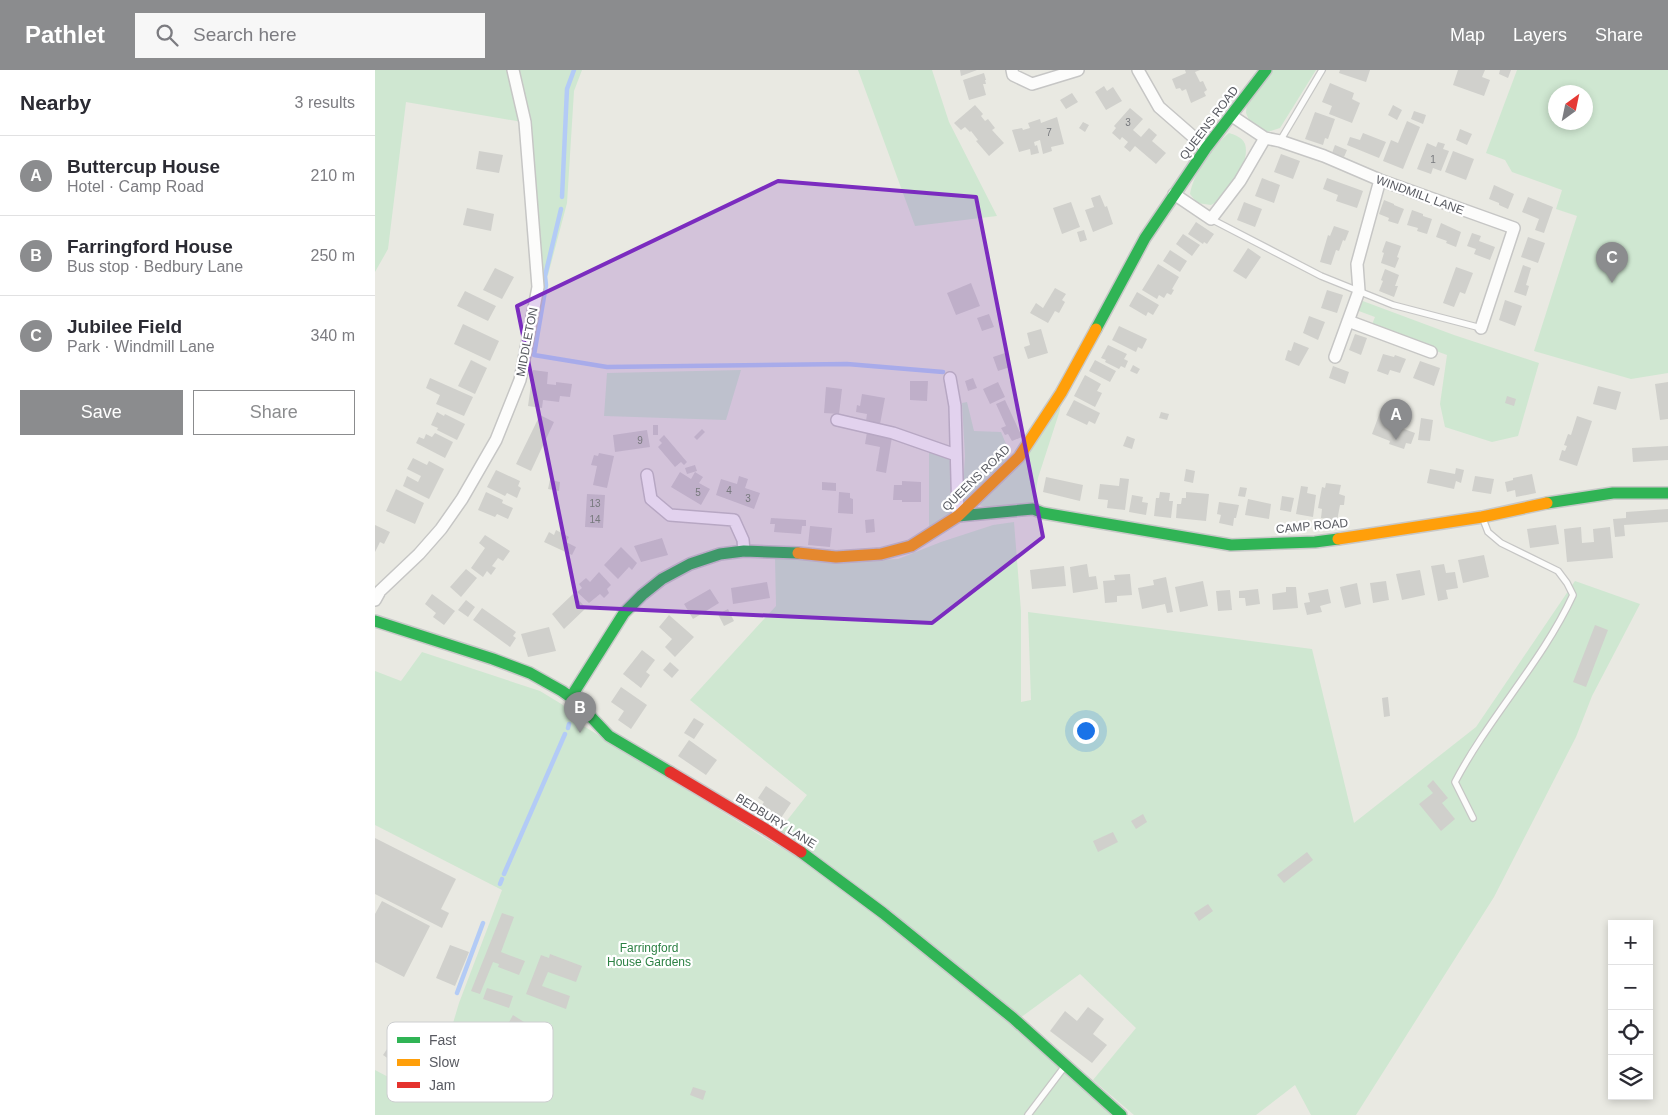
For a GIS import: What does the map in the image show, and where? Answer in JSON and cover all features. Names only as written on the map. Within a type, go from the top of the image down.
[{"type":"street","name":"MIDDLETON","points":[[375,600],[380,591],[419,554],[441,529],[462,499],[496,440],[520,380],[538,287],[525,122],[513,70]]},
{"type":"street","points":[[1012,70],[1013,75],[1032,84],[1078,70]]},
{"type":"street","points":[[1138,70],[1159,106],[1207,148]]},
{"type":"street","name":"QUEENS ROAD","points":[[571,697],[624,613],[662,579],[690,564],[720,554],[744,551],[836,557],[881,554],[911,546],[958,516],[1019,457],[1061,393],[1145,238],[1207,148],[1266,70]]},
{"type":"street","name":"WINDMILL LANE","points":[[1231,116],[1265,138],[1280,141],[1323,156],[1380,180],[1514,228],[1481,328]]},
{"type":"street","points":[[1174,194],[1211,219],[1240,181],[1265,138]]},
{"type":"street","points":[[1335,357],[1359,291],[1357,264],[1380,180]]},
{"type":"street","points":[[1348,322],[1431,352]]},
{"type":"street","points":[[950,378],[955,406],[958,516]]},
{"type":"street","points":[[837,420],[893,432],[956,455]]},
{"type":"street","points":[[647,475],[651,499],[670,515],[734,520],[743,540],[744,551]]},
{"type":"street","name":"CAMP ROAD","points":[[958,516],[1033,509],[1043,513],[1231,545],[1315,542],[1482,517],[1536,504],[1613,493],[1668,492]]},
{"type":"street","name":"BEDBURY LANE","points":[[375,621],[508,665],[552,684],[571,697],[609,736],[767,830],[816,862],[883,913],[1013,1018],[1121,1115]]},
{"type":"lane","points":[[1280,141],[1322,70]]},
{"type":"lane","points":[[1211,219],[1321,276],[1393,305],[1481,328]]},
{"type":"lane","points":[[1473,818],[1455,782],[1471,752],[1563,616],[1573,595],[1567,583],[1558,572],[1501,543],[1488,532],[1482,517]]},
{"type":"lane","points":[[1028,1115],[1066,1065]]},
{"type":"highlighted area","points":[[778,181],[976,197],[1043,537],[932,623],[578,607],[517,306]]},
{"type":"green space","points":[[375,70],[508,70],[522,122],[406,102],[388,249],[375,272]]},
{"type":"green space","points":[[518,70],[582,70],[574,91],[567,203],[548,275],[542,286]]},
{"type":"green space","points":[[858,70],[932,70],[949,122],[997,216],[915,226]]},
{"type":"green space","points":[[1270,70],[1316,70],[1280,128],[1264,133],[1252,127],[1246,113],[1247,102]]},
{"type":"green space","points":[[1517,70],[1668,70],[1668,373],[1631,379],[1534,351],[1577,216],[1556,209],[1562,190],[1512,172],[1505,160],[1486,153]]},
{"type":"green space","points":[[1229,133],[1240,138],[1245,144],[1245,157],[1240,172],[1232,187],[1222,198],[1211,205],[1197,203],[1190,194],[1199,169],[1210,153]]},
{"type":"green space","points":[[1360,300],[1454,335],[1539,363],[1518,436],[1492,442],[1445,427],[1440,404],[1447,355],[1371,327],[1375,317],[1356,310]]},
{"type":"green space","points":[[741,370],[726,420],[604,416],[607,373]]},
{"type":"green space","points":[[1061,393],[1060,410],[1038,478],[1033,509],[985,507],[973,503],[929,527],[929,450],[950,455],[963,488],[965,456],[962,403],[967,402],[974,431],[1001,432],[1009,451],[1008,457],[981,502]]},
{"type":"green space","points":[[1014,522],[1021,611],[1021,702],[1031,700],[1028,612],[1312,649],[1354,823],[1476,727],[1575,581],[1640,604],[1592,696],[1576,737],[1494,897],[1356,1115],[1311,1115],[1295,1085],[1256,1115],[1134,1115],[1093,1080],[1136,1028],[1080,974],[1020,1018],[778,832],[807,795],[690,700],[776,606],[775,558],[836,562],[898,559],[941,542],[993,525]]},
{"type":"green space","name":"Farringford House Gardens","points":[[422,652],[540,691],[563,705],[582,725],[812,866],[1009,1020],[1114,1115],[375,1115],[375,1070],[387,1076],[387,1102],[553,1102],[553,1022],[453,1022],[502,890],[375,825],[375,671],[401,681]]},
{"type":"building","points":[[960,70],[977,70],[961,76]]},
{"type":"building","points":[[1185,70],[1200,70],[1195,72],[1200,82],[1203,81],[1207,90],[1204,92],[1206,96],[1191,103],[1186,89],[1182,91],[1180,88],[1176,89],[1172,79],[1186,73]]},
{"type":"building","points":[[1340,70],[1370,70],[1366,82],[1339,73]]},
{"type":"building","points":[[1458,70],[1485,70],[1482,77],[1490,80],[1484,96],[1453,85]]},
{"type":"building","points":[[1500,70],[1511,70],[1508,78],[1499,74]]},
{"type":"building","points":[[984,73],[986,84],[983,84],[986,95],[969,100],[963,80]]},
{"type":"building","points":[[1330,83],[1354,93],[1352,99],[1360,103],[1352,123],[1329,114],[1332,106],[1322,102]]},
{"type":"building","points":[[1104,86],[1107,91],[1113,87],[1122,101],[1106,110],[1095,92]]},
{"type":"building","points":[[1072,93],[1078,102],[1066,109],[1060,100]]},
{"type":"building","points":[[975,105],[983,114],[981,116],[985,121],[988,119],[995,128],[992,130],[1004,143],[989,156],[976,141],[978,140],[971,131],[965,127],[961,130],[954,123]]},
{"type":"building","points":[[1393,105],[1402,110],[1397,120],[1388,115]]},
{"type":"building","points":[[1130,108],[1143,119],[1133,130],[1141,137],[1149,128],[1157,135],[1152,141],[1166,153],[1156,164],[1135,146],[1130,152],[1124,147],[1128,142],[1122,137],[1120,140],[1112,133],[1116,128],[1114,126]]},
{"type":"building","points":[[1414,111],[1426,115],[1423,124],[1411,119]]},
{"type":"building","points":[[1315,112],[1335,119],[1328,139],[1325,138],[1323,145],[1305,139]]},
{"type":"building","points":[[1057,117],[1064,144],[1051,147],[1052,151],[1043,154],[1040,140],[1034,142],[1039,153],[1031,155],[1030,149],[1019,152],[1012,130],[1030,128],[1028,123],[1040,119],[1041,123]]},
{"type":"building","points":[[1407,121],[1420,127],[1403,169],[1383,161],[1391,140],[1398,143]]},
{"type":"building","points":[[1083,122],[1089,125],[1085,132],[1079,128]]},
{"type":"building","points":[[1460,129],[1472,134],[1467,145],[1456,140]]},
{"type":"building","points":[[1363,133],[1386,142],[1379,158],[1347,145],[1350,137],[1360,140]]},
{"type":"building","points":[[1438,142],[1445,144],[1443,149],[1449,151],[1441,171],[1433,168],[1431,174],[1417,169],[1427,143],[1436,147]]},
{"type":"building","points":[[1335,145],[1347,150],[1344,157],[1332,153]]},
{"type":"building","points":[[479,151],[503,155],[499,173],[476,169]]},
{"type":"building","points":[[1453,151],[1474,159],[1466,180],[1445,172]]},
{"type":"building","points":[[1281,154],[1300,161],[1293,179],[1274,172]]},
{"type":"building","points":[[1262,178],[1280,185],[1274,203],[1255,196]]},
{"type":"building","points":[[1327,178],[1363,191],[1357,208],[1336,201],[1338,195],[1323,189]]},
{"type":"building","points":[[1494,185],[1514,194],[1508,209],[1489,199]]},
{"type":"building","points":[[1100,195],[1105,207],[1107,206],[1113,224],[1093,232],[1085,210],[1094,207],[1091,198]]},
{"type":"building","points":[[1528,197],[1553,207],[1544,233],[1535,230],[1539,219],[1522,212]]},
{"type":"building","points":[[1384,200],[1404,209],[1398,224],[1388,221],[1389,218],[1379,214]]},
{"type":"building","points":[[1071,202],[1080,227],[1062,234],[1053,208]]},
{"type":"building","points":[[1244,202],[1262,209],[1255,227],[1237,220]]},
{"type":"building","points":[[467,208],[494,214],[491,231],[463,225]]},
{"type":"building","points":[[1412,210],[1432,219],[1427,234],[1417,231],[1418,228],[1407,225]]},
{"type":"building","points":[[1196,222],[1214,234],[1207,244],[1204,242],[1203,244],[1188,234]]},
{"type":"building","points":[[1441,223],[1461,232],[1456,247],[1436,237]]},
{"type":"building","points":[[1334,226],[1349,231],[1339,251],[1336,250],[1331,265],[1320,262],[1328,235],[1330,236]]},
{"type":"building","points":[[1084,230],[1087,240],[1080,242],[1077,232]]},
{"type":"building","points":[[1472,233],[1481,236],[1479,241],[1495,247],[1490,260],[1474,254],[1476,249],[1467,246]]},
{"type":"building","points":[[1183,234],[1200,245],[1192,256],[1176,244]]},
{"type":"building","points":[[1528,237],[1545,243],[1538,263],[1521,257]]},
{"type":"building","points":[[1386,241],[1401,246],[1395,268],[1381,263]]},
{"type":"building","points":[[1248,248],[1261,257],[1246,279],[1233,271]]},
{"type":"building","points":[[1170,250],[1187,261],[1180,272],[1163,261]]},
{"type":"building","points":[[1158,264],[1179,277],[1172,289],[1174,290],[1171,295],[1167,293],[1164,298],[1159,295],[1157,299],[1142,290]]},
{"type":"building","points":[[1523,265],[1531,268],[1526,285],[1529,286],[1526,296],[1514,292]]},
{"type":"building","points":[[1456,267],[1473,273],[1465,294],[1460,292],[1454,307],[1443,303]]},
{"type":"building","points":[[495,268],[514,277],[502,299],[483,290]]},
{"type":"building","points":[[1385,269],[1399,275],[1394,297],[1379,291]]},
{"type":"building","points":[[971,283],[980,306],[956,315],[947,293]]},
{"type":"building","points":[[1055,288],[1066,294],[1062,300],[1065,302],[1059,313],[1055,311],[1048,323],[1030,313],[1036,303],[1043,308]]},
{"type":"building","points":[[1327,290],[1343,295],[1337,313],[1321,308]]},
{"type":"building","points":[[465,291],[496,306],[488,321],[457,306]]},
{"type":"building","points":[[1137,292],[1159,305],[1153,315],[1148,312],[1146,316],[1129,306]]},
{"type":"building","points":[[1505,300],[1522,306],[1515,326],[1499,320]]},
{"type":"building","points":[[989,314],[994,327],[982,331],[977,318]]},
{"type":"building","points":[[1309,316],[1325,322],[1318,340],[1303,333]]},
{"type":"building","points":[[463,324],[499,341],[490,361],[454,344]]},
{"type":"building","points":[[1119,326],[1147,339],[1142,349],[1138,347],[1136,352],[1112,340]]},
{"type":"building","points":[[1041,329],[1048,353],[1028,359],[1024,347],[1030,345],[1027,333]]},
{"type":"building","points":[[1355,334],[1367,338],[1361,355],[1349,350]]},
{"type":"building","points":[[1294,342],[1309,348],[1299,366],[1285,360],[1288,350],[1291,351]]},
{"type":"building","points":[[1108,345],[1127,354],[1124,359],[1128,361],[1125,368],[1121,366],[1119,369],[1101,358]]},
{"type":"building","points":[[1005,353],[1010,367],[998,371],[993,357]]},
{"type":"building","points":[[1383,354],[1394,357],[1395,355],[1406,359],[1400,373],[1390,370],[1388,375],[1377,371]]},
{"type":"building","points":[[471,360],[487,368],[475,394],[458,386]]},
{"type":"building","points":[[1095,360],[1116,371],[1110,382],[1089,371]]},
{"type":"building","points":[[1420,361],[1440,368],[1434,386],[1413,378]]},
{"type":"building","points":[[1133,365],[1140,369],[1137,374],[1130,371]]},
{"type":"building","points":[[1333,366],[1349,372],[1345,384],[1329,378]]},
{"type":"building","points":[[533,370],[548,372],[547,384],[556,385],[556,382],[572,384],[570,397],[560,396],[559,402],[543,400],[542,408],[528,406]]},
{"type":"building","points":[[1085,375],[1101,384],[1097,391],[1102,393],[1095,407],[1074,396]]},
{"type":"building","points":[[430,378],[473,397],[464,416],[436,404],[440,395],[426,388]]},
{"type":"building","points":[[973,378],[977,388],[968,391],[965,381]]},
{"type":"building","points":[[910,381],[928,381],[927,401],[910,400]]},
{"type":"building","points":[[998,382],[1005,397],[990,404],[983,389]]},
{"type":"building","points":[[1668,382],[1668,419],[1660,420],[1655,384]]},
{"type":"building","points":[[1598,386],[1621,392],[1616,410],[1593,404]]},
{"type":"building","points":[[826,387],[842,389],[839,414],[824,413]]},
{"type":"building","points":[[862,394],[885,398],[880,424],[866,421],[867,414],[856,412],[857,405],[860,406]]},
{"type":"building","points":[[1507,396],[1516,399],[1514,406],[1505,403]]},
{"type":"building","points":[[1005,400],[1022,437],[1012,441],[1001,428],[1006,426],[996,404]]},
{"type":"building","points":[[1074,400],[1100,413],[1095,424],[1089,421],[1087,425],[1066,415]]},
{"type":"building","points":[[1382,407],[1400,413],[1396,426],[1415,433],[1411,444],[1406,443],[1404,449],[1389,444],[1390,441],[1372,434]]},
{"type":"building","points":[[437,412],[465,424],[457,440],[431,425]]},
{"type":"building","points":[[1161,412],[1169,414],[1167,420],[1159,418]]},
{"type":"building","points":[[540,415],[554,422],[531,471],[516,464]]},
{"type":"building","points":[[1577,416],[1592,421],[1577,466],[1559,460],[1562,450],[1565,451],[1567,446],[1564,445],[1568,434],[1571,435]]},
{"type":"building","points":[[1421,418],[1433,420],[1430,441],[1418,440]]},
{"type":"building","points":[[653,425],[658,425],[658,435],[653,435]]},
{"type":"building","points":[[702,429],[705,432],[697,440],[694,437]]},
{"type":"building","points":[[647,430],[650,447],[615,452],[613,435]]},
{"type":"building","points":[[867,432],[892,437],[886,473],[876,471],[880,447],[865,444]]},
{"type":"building","points":[[435,433],[453,442],[445,458],[416,443],[419,437],[424,439],[426,434],[432,437]]},
{"type":"building","points":[[664,435],[687,462],[684,465],[681,462],[675,467],[658,447],[662,443],[659,440]]},
{"type":"building","points":[[1127,436],[1135,439],[1132,449],[1123,446]]},
{"type":"building","points":[[1668,446],[1668,460],[1633,462],[1632,448]]},
{"type":"building","points":[[599,453],[614,456],[607,488],[593,485],[597,466],[591,465],[594,455],[598,456]]},
{"type":"building","points":[[413,458],[427,465],[429,461],[444,469],[429,499],[403,486],[407,476],[418,482],[421,476],[407,469]]},
{"type":"building","points":[[695,465],[697,471],[687,474],[685,468]]},
{"type":"building","points":[[1456,468],[1464,470],[1461,483],[1456,481],[1454,489],[1427,483],[1430,469],[1455,474]]},
{"type":"building","points":[[1186,469],[1195,471],[1193,483],[1184,481]]},
{"type":"building","points":[[496,470],[520,481],[518,486],[521,488],[517,498],[507,493],[505,496],[487,487]]},
{"type":"building","points":[[680,472],[691,479],[695,472],[703,477],[699,483],[710,489],[701,505],[671,487]]},
{"type":"building","points":[[1532,474],[1536,493],[1516,497],[1515,490],[1507,492],[1505,482],[1513,480],[1513,478]]},
{"type":"building","points":[[739,476],[748,479],[745,488],[760,493],[754,509],[716,495],[721,479],[737,484]]},
{"type":"building","points":[[1475,476],[1494,479],[1491,494],[1472,491]]},
{"type":"building","points":[[1046,477],[1083,485],[1080,501],[1043,492]]},
{"type":"building","points":[[1120,478],[1129,479],[1125,510],[1107,508],[1108,500],[1098,499],[1100,484],[1119,486]]},
{"type":"building","points":[[550,480],[560,482],[559,491],[548,489]]},
{"type":"building","points":[[902,481],[921,482],[921,502],[893,500],[894,485],[902,485]]},
{"type":"building","points":[[822,482],[836,483],[836,491],[822,490]]},
{"type":"building","points":[[1326,483],[1341,485],[1339,494],[1345,496],[1344,505],[1340,505],[1337,521],[1321,518],[1322,509],[1318,508],[1322,487],[1325,488]]},
{"type":"building","points":[[1301,486],[1308,487],[1307,493],[1316,495],[1313,517],[1296,514]]},
{"type":"building","points":[[1240,487],[1247,488],[1245,497],[1238,496]]},
{"type":"building","points":[[396,489],[424,503],[415,524],[386,511]]},
{"type":"building","points":[[486,492],[503,500],[502,503],[513,508],[508,519],[497,514],[495,517],[478,510]]},
{"type":"building","points":[[839,492],[850,493],[850,498],[853,499],[853,514],[838,513]]},
{"type":"building","points":[[1160,492],[1170,493],[1169,501],[1173,501],[1171,518],[1154,516],[1156,498],[1159,498]]},
{"type":"building","points":[[1186,492],[1209,494],[1206,521],[1176,518],[1177,504],[1181,504],[1182,498],[1186,498]]},
{"type":"building","points":[[587,494],[605,495],[603,528],[585,527]]},
{"type":"building","points":[[1132,495],[1143,497],[1142,502],[1148,503],[1146,515],[1129,512]]},
{"type":"building","points":[[1282,496],[1294,498],[1291,512],[1280,510]]},
{"type":"building","points":[[1248,499],[1271,504],[1269,519],[1245,515]]},
{"type":"building","points":[[1219,502],[1239,505],[1233,526],[1219,523],[1221,515],[1217,514]]},
{"type":"building","points":[[1668,509],[1668,522],[1624,525],[1625,536],[1615,537],[1613,519],[1626,518],[1626,512]]},
{"type":"building","points":[[771,518],[806,520],[806,526],[802,526],[801,534],[774,532],[775,524],[770,524]]},
{"type":"building","points":[[874,519],[875,532],[866,533],[865,520]]},
{"type":"building","points":[[375,525],[390,532],[384,544],[380,542],[375,552]]},
{"type":"building","points":[[1556,525],[1559,544],[1530,548],[1527,529]]},
{"type":"building","points":[[810,526],[832,528],[830,547],[808,545]]},
{"type":"building","points":[[1581,527],[1582,543],[1594,542],[1593,529],[1610,527],[1613,558],[1567,562],[1564,529]]},
{"type":"building","points":[[556,530],[569,537],[566,542],[576,547],[572,555],[544,542],[549,532],[554,535]]},
{"type":"building","points":[[485,535],[510,551],[503,561],[498,558],[492,566],[496,568],[491,575],[487,571],[483,577],[471,568],[485,548],[479,543]]},
{"type":"building","points":[[662,538],[668,555],[641,562],[634,546]]},
{"type":"building","points":[[621,547],[637,563],[632,570],[629,567],[618,579],[604,565]]},
{"type":"building","points":[[1484,555],[1489,577],[1463,583],[1458,560]]},
{"type":"building","points":[[1087,564],[1089,577],[1096,576],[1098,589],[1073,593],[1070,567]]},
{"type":"building","points":[[1444,564],[1446,573],[1455,572],[1458,588],[1446,590],[1448,599],[1438,601],[1431,566]]},
{"type":"building","points":[[1064,566],[1066,586],[1032,589],[1030,570]]},
{"type":"building","points":[[466,569],[477,578],[461,597],[450,587]]},
{"type":"building","points":[[1420,570],[1425,595],[1402,600],[1396,574]]},
{"type":"building","points":[[599,572],[611,585],[607,589],[609,593],[604,598],[600,594],[589,603],[577,592],[582,588],[579,584],[586,578],[590,582]]},
{"type":"building","points":[[1130,574],[1132,595],[1117,596],[1117,602],[1105,603],[1103,581],[1115,580],[1114,575]]},
{"type":"building","points":[[1166,577],[1173,612],[1167,613],[1165,604],[1142,609],[1138,588],[1154,585],[1153,580]]},
{"type":"building","points":[[1203,581],[1208,606],[1180,612],[1175,587]]},
{"type":"building","points":[[1386,581],[1389,600],[1373,603],[1370,583]]},
{"type":"building","points":[[767,582],[770,598],[733,604],[731,588]]},
{"type":"building","points":[[1357,583],[1361,604],[1345,608],[1340,587]]},
{"type":"building","points":[[1286,587],[1296,587],[1298,608],[1273,610],[1272,594],[1286,592]]},
{"type":"building","points":[[710,589],[719,603],[693,619],[684,604]]},
{"type":"building","points":[[1258,589],[1260,604],[1246,606],[1245,598],[1239,598],[1239,591]]},
{"type":"building","points":[[1328,589],[1331,603],[1320,606],[1322,612],[1307,615],[1304,603],[1310,602],[1308,593]]},
{"type":"building","points":[[1230,590],[1232,610],[1218,611],[1216,591]]},
{"type":"building","points":[[432,594],[455,611],[444,625],[433,617],[436,613],[425,604]]},
{"type":"building","points":[[573,594],[586,608],[564,629],[552,614]]},
{"type":"building","points":[[466,600],[475,607],[468,617],[458,610]]},
{"type":"building","points":[[482,608],[516,632],[513,636],[516,638],[510,647],[473,620]]},
{"type":"building","points":[[728,609],[734,621],[724,626],[718,614]]},
{"type":"building","points":[[669,615],[694,637],[675,657],[665,647],[672,639],[659,627]]},
{"type":"building","points":[[1595,625],[1608,630],[1586,687],[1573,682]]},
{"type":"building","points":[[549,627],[556,651],[528,657],[521,634]]},
{"type":"building","points":[[642,650],[655,660],[646,672],[650,675],[641,688],[623,674]]},
{"type":"building","points":[[670,662],[679,670],[672,678],[663,670]]},
{"type":"building","points":[[621,687],[647,705],[631,729],[618,720],[624,711],[611,702]]},
{"type":"building","points":[[1388,697],[1390,716],[1384,717],[1382,698]]},
{"type":"building","points":[[694,718],[704,724],[694,739],[684,733]]},
{"type":"building","points":[[689,740],[717,760],[706,775],[678,756]]},
{"type":"building","points":[[1433,780],[1448,798],[1442,803],[1455,819],[1441,831],[1419,804],[1433,793],[1427,786]]},
{"type":"building","points":[[766,786],[791,803],[777,824],[758,811],[764,802],[758,798]]},
{"type":"building","points":[[1143,814],[1147,822],[1136,829],[1131,821]]},
{"type":"building","points":[[1113,832],[1118,842],[1098,852],[1093,841]]},
{"type":"building","points":[[375,838],[456,879],[441,909],[449,913],[442,928],[375,894]]},
{"type":"building","points":[[1307,852],[1313,860],[1284,883],[1277,875]]},
{"type":"building","points":[[382,901],[430,926],[404,977],[375,962],[375,914]]},
{"type":"building","points":[[1208,904],[1213,911],[1199,921],[1194,913]]},
{"type":"building","points":[[502,913],[514,917],[501,952],[525,961],[519,975],[498,967],[499,964],[493,962],[480,994],[471,991]]},
{"type":"building","points":[[450,945],[469,952],[455,986],[436,978]]},
{"type":"building","points":[[550,954],[582,966],[576,982],[548,972],[542,986],[570,996],[566,1009],[526,994],[541,955],[549,958]]},
{"type":"building","points":[[487,988],[513,996],[509,1008],[483,999]]},
{"type":"building","points":[[1088,1007],[1104,1019],[1093,1034],[1107,1045],[1092,1063],[1050,1031],[1065,1011],[1077,1021]]},
{"type":"building","points":[[513,1015],[524,1022],[509,1022]]},
{"type":"building","points":[[387,1049],[387,1058],[383,1055]]},
{"type":"building","points":[[693,1087],[706,1091],[703,1100],[690,1095]]},
{"type":"waterway","points":[[562,197],[567,89],[574,70]]},
{"type":"waterway","points":[[561,209],[545,276],[546,285],[534,355],[607,367],[847,364],[943,372]]},
{"type":"waterway","points":[[568,728],[569,724]]},
{"type":"waterway","points":[[504,874],[565,734]]},
{"type":"waterway","points":[[500,884],[502,879]]},
{"type":"waterway","points":[[457,993],[483,923]]},
{"type":"traffic: fast","points":[[1096,329],[1145,238],[1206,148],[1266,70]]},
{"type":"traffic: fast","points":[[1547,503],[1613,493],[1668,493]]},
{"type":"traffic: fast","points":[[958,516],[1033,509],[1043,513],[1231,545],[1315,542],[1338,539]]},
{"type":"traffic: fast","points":[[571,697],[624,613],[662,579],[690,564],[720,554],[744,551],[798,553]]},
{"type":"traffic: fast","points":[[375,621],[493,659],[530,673],[576,701],[609,736],[670,772]]},
{"type":"traffic: fast","points":[[801,852],[883,913],[1013,1018],[1121,1115]]},
{"type":"traffic: slow","points":[[798,553],[836,557],[881,554],[911,546],[958,516],[1019,457],[1061,393],[1096,329]]},
{"type":"traffic: slow","points":[[1338,539],[1482,517],[1547,503]]},
{"type":"traffic: jam","points":[[670,772],[801,852]]},
{"type":"place","name":"Jubilee Field","points":[[1612,283]]},
{"type":"place","name":"Buttercup House","points":[[1396,440]]},
{"type":"place","name":"Farringford House","points":[[580,733]]}]
